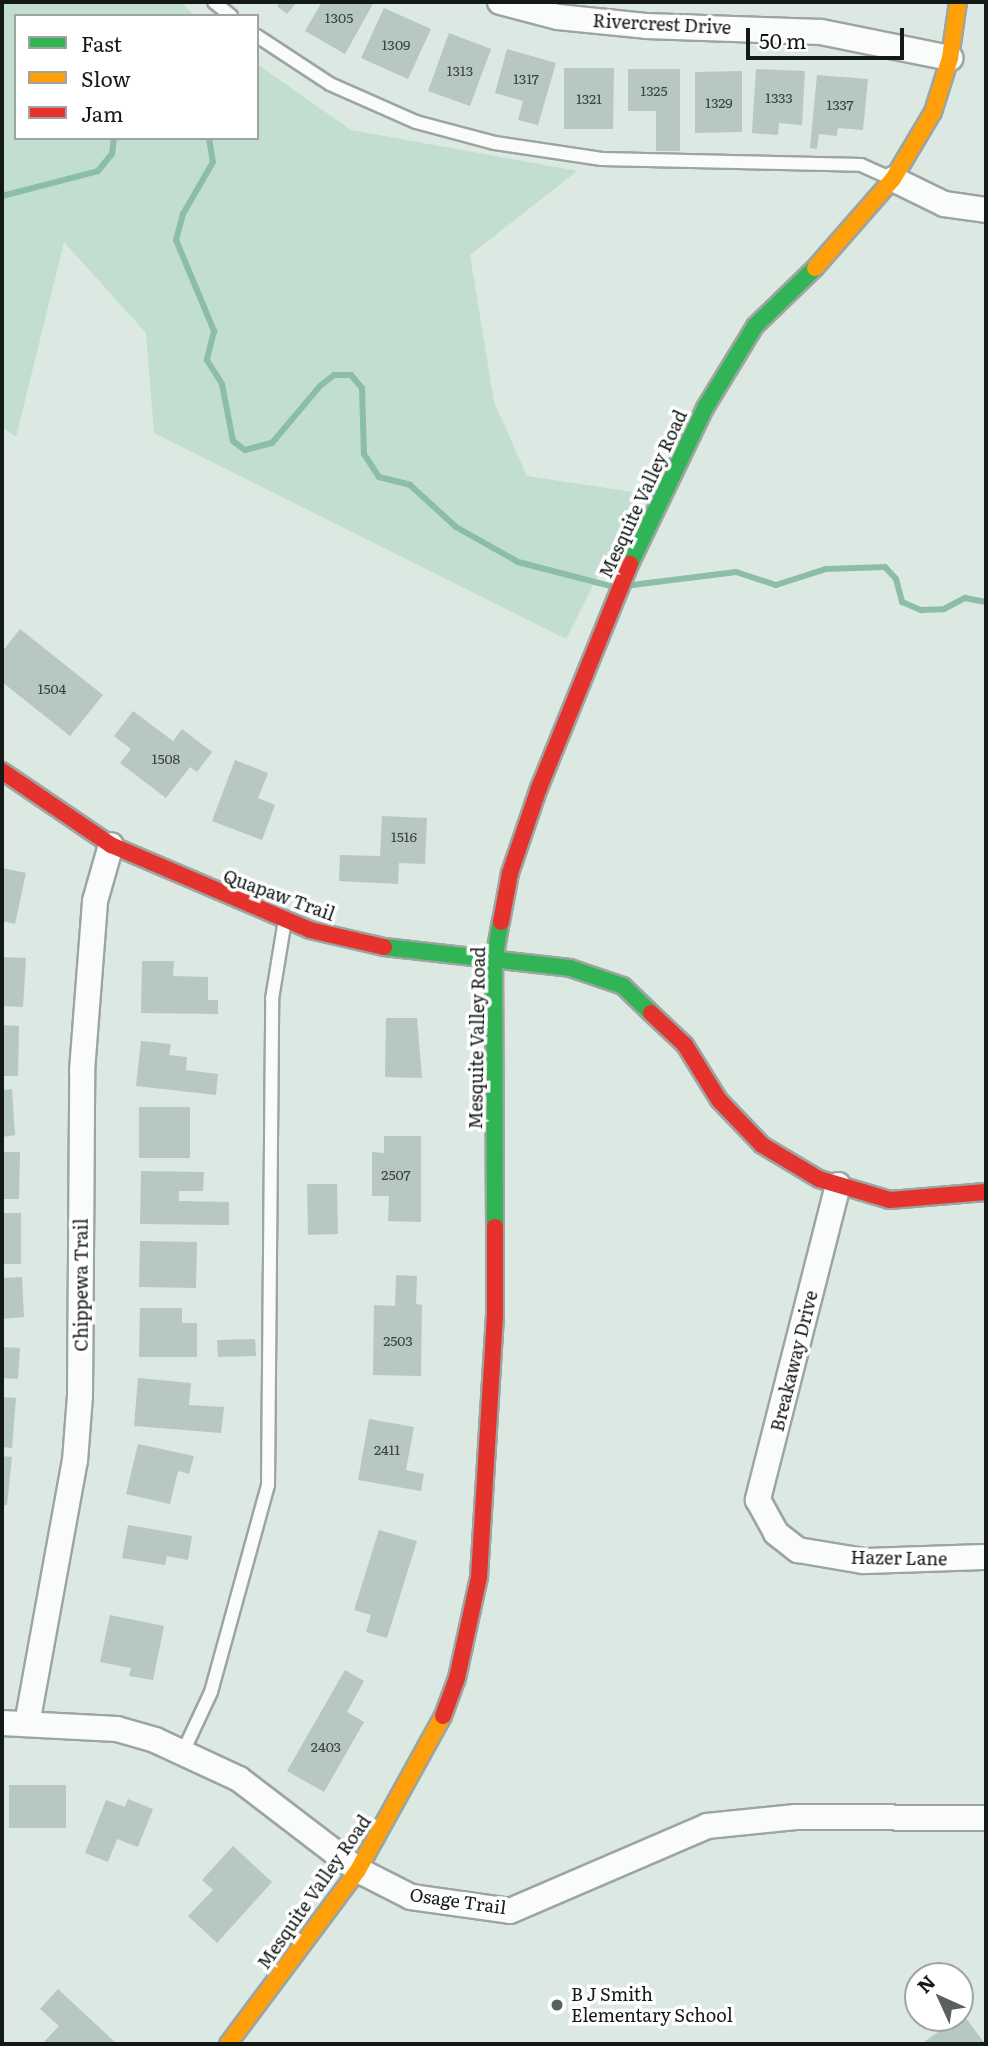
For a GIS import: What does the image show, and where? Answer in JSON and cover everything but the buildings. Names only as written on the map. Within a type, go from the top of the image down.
[{"type":"street","name":"Rivercrest Drive","points":[[500,2],[558,17],[621,23],[821,32],[950,58]]},
{"type":"street","name":"Mesquite Valley Road","points":[[228,2044],[358,1870],[436,1734],[457,1678],[479,1577],[495,1316],[494,960],[514,860],[641,536],[705,408],[755,326],[831,252],[893,179],[933,112],[950,58],[958,2]]},
{"type":"street","points":[[893,179],[944,204],[986,209]]},
{"type":"street","name":"Quapaw Trail","points":[[2,771],[111,845],[285,920],[375,946],[570,968],[623,986],[685,1045],[719,1100],[762,1145],[838,1185],[890,1200],[986,1192]]},
{"type":"street","name":"Chippewa Trail","points":[[27,1724],[75,1461],[80,1396],[82,1071],[95,901],[111,845]]},
{"type":"street","name":"Breakaway Drive","points":[[776,1533],[758,1500],[838,1185]]},
{"type":"street","name":"Hazer Lane","points":[[776,1533],[798,1550],[864,1561],[986,1558]]},
{"type":"street","name":"Osage Trail","points":[[2,1723],[117,1729],[184,1752],[277,1804],[358,1870],[411,1897],[510,1911],[707,1826],[796,1816],[986,1818]]},
{"type":"lane","points":[[214,2],[229,14]]},
{"type":"lane","points":[[259,37],[330,85],[416,122],[495,143],[602,159],[861,165],[893,179]]},
{"type":"lane","points":[[184,1752],[211,1692],[268,1485],[272,999],[285,920]]},
{"type":"green space","points":[[2,2],[180,2],[193,14],[14,14],[14,140],[259,140],[259,65],[351,130],[577,171],[470,255],[494,402],[527,476],[639,493],[566,639],[154,433],[146,333],[64,242],[16,437],[2,427]]},
{"type":"waterway","points":[[2,196],[98,171],[112,154],[114,140]]},
{"type":"waterway","points":[[209,140],[213,162],[183,214],[176,240],[214,331],[207,360],[222,384],[233,441],[245,450],[272,443],[320,386],[334,375],[351,375],[362,388],[364,454],[379,477],[410,485],[456,527],[518,562],[611,586]]},
{"type":"waterway","points":[[632,585],[736,572],[776,585],[826,569],[885,567],[896,579],[902,602],[921,610],[944,609],[965,598],[986,602]]},
{"type":"traffic: fast","points":[[630,564],[705,408],[755,326],[815,268]]},
{"type":"traffic: fast","points":[[495,1227],[494,960],[501,922]]},
{"type":"traffic: fast","points":[[384,947],[570,968],[623,986],[651,1013]]},
{"type":"traffic: slow","points":[[815,268],[893,179],[933,112],[950,58],[958,2]]},
{"type":"traffic: slow","points":[[228,2044],[358,1870],[443,1716]]},
{"type":"traffic: jam","points":[[501,922],[510,873],[539,788],[630,564]]},
{"type":"traffic: jam","points":[[2,771],[111,845],[310,930],[384,947]]},
{"type":"traffic: jam","points":[[651,1013],[685,1045],[719,1100],[762,1145],[819,1179],[890,1200],[986,1192]]},
{"type":"traffic: jam","points":[[443,1716],[457,1678],[479,1577],[495,1316],[495,1227]]},
{"type":"place","name":"B J Smith Elementary School","points":[[557,2005]]}]
